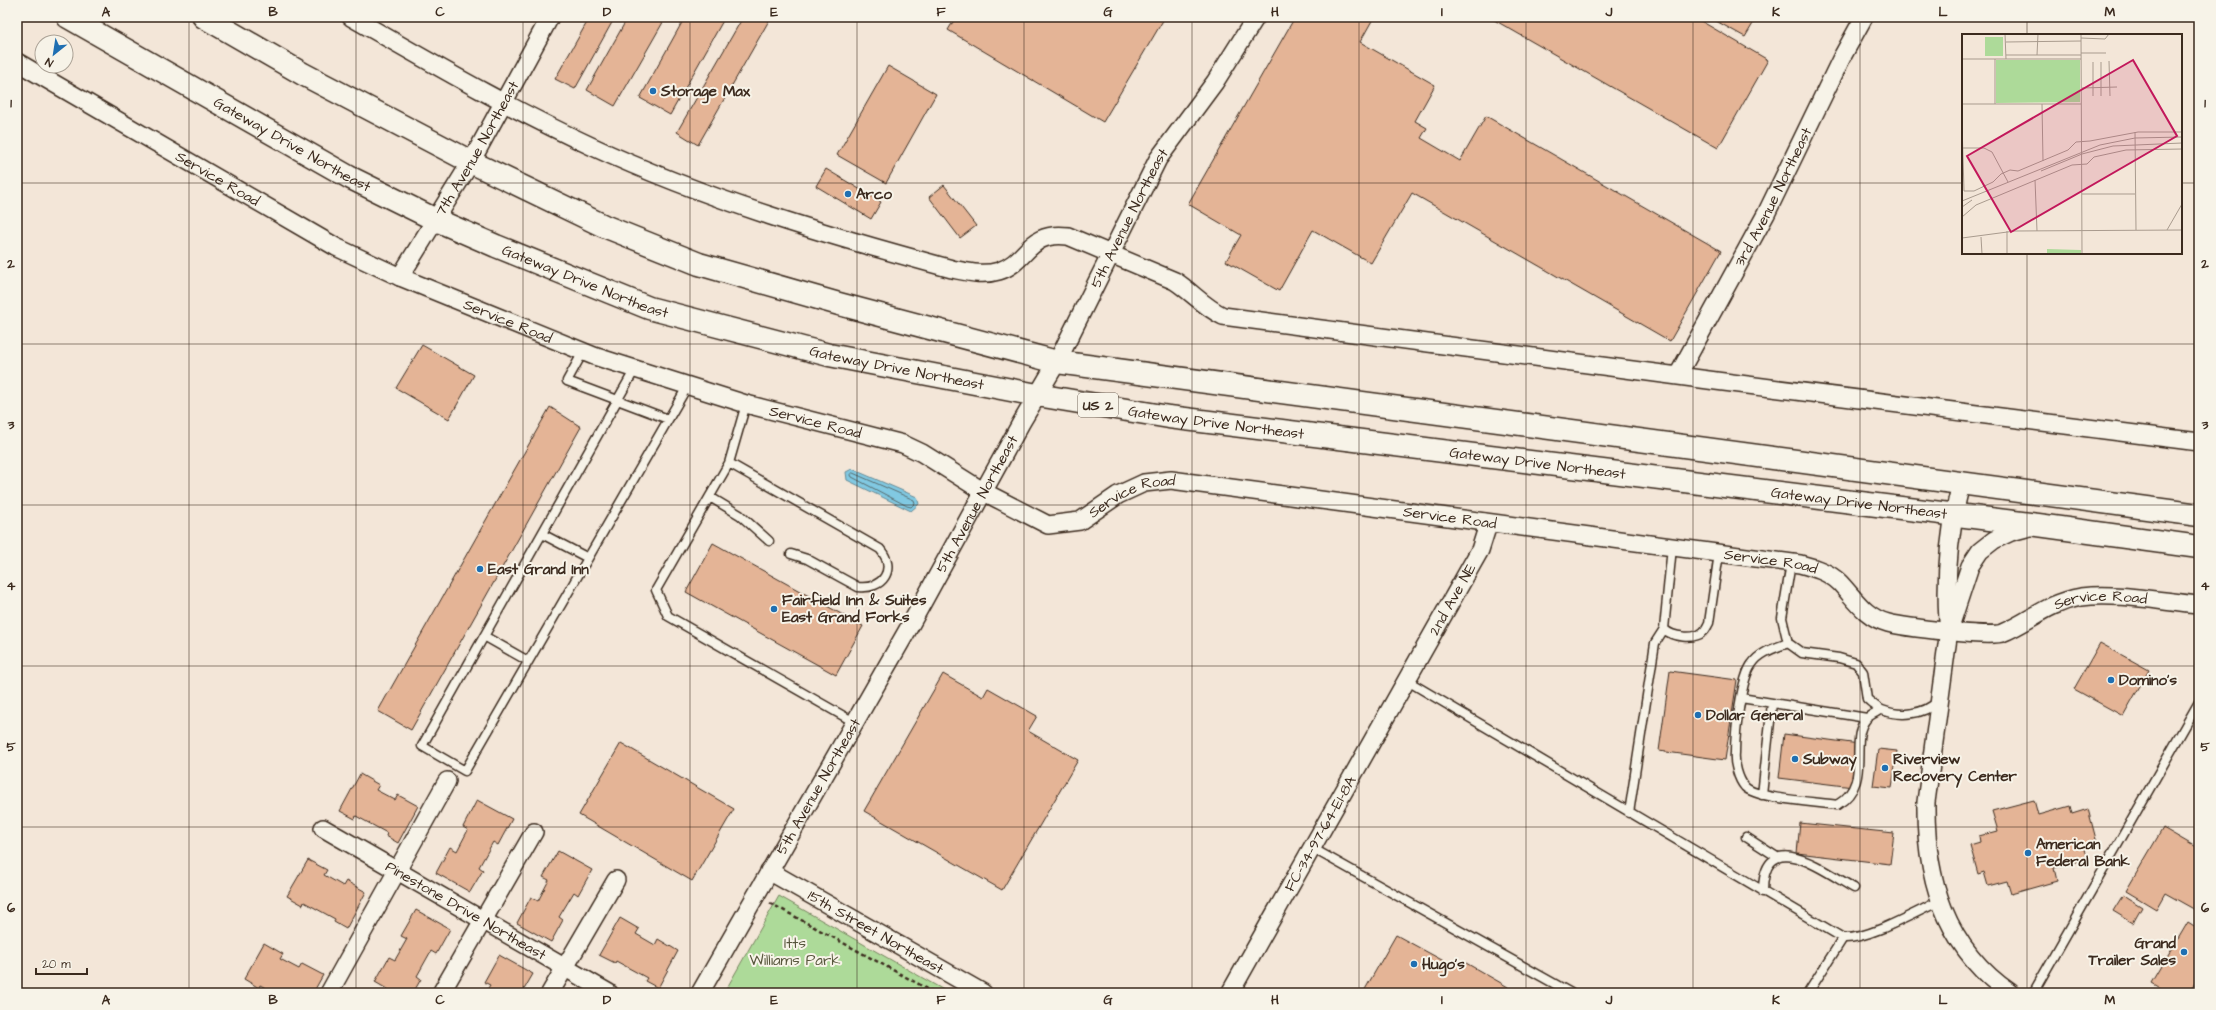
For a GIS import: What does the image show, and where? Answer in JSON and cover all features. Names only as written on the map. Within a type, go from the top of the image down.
[{"type":"highway","name":"Gateway Drive Northeast","points":[[68,17],[349,177],[434,219],[496,246],[649,308],[829,355],[1037,395],[1169,417],[1952,516],[2038,525],[2199,547]]},
{"type":"highway","points":[[204,17],[303,74],[471,162],[604,226],[700,264],[840,304],[1057,362],[2199,515]]},
{"type":"street","points":[[351,17],[502,102],[593,147],[691,188],[776,218],[952,269],[978,274],[999,271],[1016,260],[1036,241],[1058,235],[1077,239],[1175,281],[1189,290],[1210,309],[1223,316],[2199,442]]},
{"type":"street","name":"7th Avenue Northeast","points":[[400,277],[434,219],[471,162],[502,102],[550,17]]},
{"type":"street","name":"5th Avenue Northeast","points":[[700,993],[1057,362],[1158,159],[1215,82],[1256,17]]},
{"type":"street","name":"3rd Avenue Northeast","points":[[1678,375],[1766,214],[1842,57],[1864,17]]},
{"type":"street","name":"Service Road","points":[[17,62],[336,247],[400,277],[583,352],[687,387],[746,404],[903,444],[922,453],[984,492],[1048,525],[1080,521],[1118,495],[1144,483],[1170,480],[1790,562],[1824,571],[1840,583],[1870,616],[1888,623],[1984,635],[2001,634],[2042,609],[2082,597],[2104,596],[2199,605]]},
{"type":"street","points":[[1949,630],[1946,586],[1952,516],[1961,484]]},
{"type":"street","name":"2nd Ave NE","points":[[1410,674],[1480,550],[1486,530],[1484,522]]},
{"type":"street","points":[[2011,993],[1989,974],[1969,953],[1954,931],[1940,902],[1933,882],[1926,830],[1926,802],[1949,630],[1970,566],[1980,550],[1994,540],[2011,532],[2038,525]]},
{"type":"street","name":"FC-34-97-64-E1-8A","points":[[1230,993],[1410,674]]},
{"type":"street","points":[[329,993],[447,781]]},
{"type":"street","name":"Pinestone Drive Northeast","points":[[323,828],[396,872],[609,993]]},
{"type":"street","points":[[441,993],[534,832]]},
{"type":"street","name":"15th Street Northeast","points":[[769,871],[983,993]]},
{"type":"street","points":[[550,993],[616,880]]},
{"type":"lane","points":[[583,352],[567,381],[668,419]]},
{"type":"lane","points":[[635,369],[422,746],[465,771],[687,387]]},
{"type":"lane","points":[[746,404],[729,464],[656,590],[668,616],[854,722]]},
{"type":"lane","points":[[729,464],[880,549],[887,557],[889,567],[883,578],[876,586],[867,588],[858,587],[807,559],[791,554]]},
{"type":"lane","points":[[710,497],[740,515],[769,542]]},
{"type":"lane","points":[[542,534],[588,558]]},
{"type":"lane","points":[[1629,813],[1655,643],[1664,629],[1672,547]]},
{"type":"lane","points":[[1664,629],[1668,633],[1692,637],[1704,632],[1708,623],[1719,553]]},
{"type":"lane","points":[[1790,562],[1782,618],[1788,643],[1802,653],[1839,658],[1856,663],[1863,672],[1867,699],[1880,710],[1894,714],[1919,712],[1932,707],[1940,699]]},
{"type":"lane","points":[[484,636],[528,661]]},
{"type":"lane","points":[[1788,643],[1762,654],[1752,663],[1744,680],[1735,753],[1738,771],[1746,787],[1762,795],[1837,805],[1843,801],[1855,786],[1861,731],[1867,718],[1880,710]]},
{"type":"lane","points":[[1410,674],[1408,680],[1411,683],[1830,933],[1850,939],[1867,934],[1940,902]]},
{"type":"lane","points":[[1741,698],[1867,718]]},
{"type":"lane","points":[[2033,993],[2199,702]]},
{"type":"lane","points":[[1762,795],[1772,703]]},
{"type":"lane","points":[[1746,837],[1777,857]]},
{"type":"lane","points":[[1312,848],[1571,993]]},
{"type":"lane","points":[[1763,892],[1766,871],[1771,862],[1777,857],[1786,855],[1801,858],[1854,888]]},
{"type":"lane","points":[[1808,993],[1843,938]]},
{"type":"path","points":[[756,895],[935,993]]},
{"type":"green space","name":"Itts Williams Park","points":[[779,896],[949,993],[724,993]]},
{"type":"water","points":[[852,469],[917,497],[919,504],[911,511],[847,480],[846,472]]},
{"type":"building","points":[[590,17],[615,17],[575,89],[555,79]]},
{"type":"building","points":[[628,17],[666,17],[615,106],[587,90]]},
{"type":"building","points":[[685,17],[725,17],[670,115],[640,98]]},
{"type":"building","points":[[743,17],[771,17],[698,145],[677,132]]},
{"type":"building","points":[[956,17],[1165,17],[1103,122],[948,30]]},
{"type":"building","points":[[1295,17],[1374,17],[1360,42],[1435,85],[1415,121],[1427,128],[1421,138],[1460,161],[1486,116],[1721,251],[1670,341],[1412,193],[1371,263],[1313,230],[1279,291],[1226,261],[1241,235],[1188,204]]},
{"type":"building","points":[[1489,17],[1694,17],[1768,60],[1718,148]]},
{"type":"building","points":[[1709,17],[1757,17],[1745,37]]},
{"type":"building","points":[[888,66],[936,94],[886,183],[837,155]]},
{"type":"building","name":"Arco","points":[[826,169],[881,202],[871,219],[816,186]]},
{"type":"building","name":"Arco","points":[[944,185],[976,226],[960,238],[929,197]]},
{"type":"building","points":[[422,345],[474,375],[449,419],[396,388]]},
{"type":"building","name":"East Grand Inn","points":[[550,407],[581,427],[411,730],[378,711]]},
{"type":"building","name":"Fairfield Inn & Suites East Grand Forks","points":[[713,543],[863,626],[836,675],[686,592]]},
{"type":"building","name":"Domino's","points":[[2100,643],[2149,670],[2123,716],[2074,689]]},
{"type":"building","name":"Dollar General","points":[[1670,671],[1737,680],[1725,760],[1659,751]]},
{"type":"building","points":[[943,674],[983,697],[988,688],[1037,716],[1028,731],[1078,760],[1002,890],[864,811]]},
{"type":"building","points":[[1784,734],[1859,744],[1853,787],[1779,778]]},
{"type":"building","points":[[621,743],[734,809],[692,881],[579,815]]},
{"type":"building","name":"Riverview Recovery Center","points":[[1878,749],[1897,751],[1892,788],[1873,786]]},
{"type":"building","points":[[360,774],[379,785],[376,790],[395,800],[398,795],[418,806],[398,843],[386,836],[387,833],[356,816],[355,819],[340,811]]},
{"type":"building","points":[[477,800],[512,819],[498,845],[493,842],[479,867],[483,870],[470,892],[436,873],[450,847],[457,851],[468,830],[463,827]]},
{"type":"building","name":"American Federal Bank","points":[[2034,800],[2038,815],[2070,806],[2072,814],[2088,809],[2097,843],[2083,846],[2087,859],[2054,868],[2057,881],[2011,894],[2007,881],[1988,886],[1984,872],[1978,874],[1970,845],[1980,842],[1979,836],[1998,831],[1992,811]]},
{"type":"building","points":[[1800,823],[1894,833],[1890,864],[1797,853]]},
{"type":"building","points":[[2163,828],[2199,849],[2199,912],[2165,893],[2156,909],[2126,891]]},
{"type":"building","points":[[558,851],[592,870],[578,895],[574,892],[559,917],[563,920],[551,942],[517,923],[531,897],[538,901],[549,880],[543,877]]},
{"type":"building","points":[[308,860],[327,870],[324,875],[343,886],[346,881],[366,892],[346,929],[334,922],[335,919],[304,902],[303,905],[287,896]]},
{"type":"building","points":[[2123,895],[2142,907],[2133,923],[2113,911]]},
{"type":"building","points":[[416,910],[450,929],[436,954],[431,951],[417,976],[421,979],[413,993],[394,993],[375,982],[389,957],[395,960],[407,939],[401,936]]},
{"type":"building","points":[[620,918],[639,929],[636,934],[655,945],[658,939],[678,951],[658,988],[645,981],[647,978],[616,961],[615,963],[599,955]]},
{"type":"building","name":"Grand Trailer Sales","points":[[2188,922],[2199,929],[2199,976],[2189,993],[2169,993],[2152,983]]},
{"type":"building","name":"Hugo's","points":[[1396,935],[1451,965],[1466,963],[1508,987],[1509,993],[1363,993]]},
{"type":"building","points":[[264,943],[283,954],[280,959],[299,969],[302,964],[323,975],[313,993],[275,993],[260,985],[259,988],[244,979]]},
{"type":"building","points":[[499,955],[533,974],[522,993],[485,993],[490,985],[484,982]]},
{"type":"place","name":"Storage Max","points":[[653,91]]},
{"type":"place","name":"Arco","points":[[848,194]]},
{"type":"place","name":"East Grand Inn","points":[[480,569]]},
{"type":"place","name":"Fairfield Inn & Suites East Grand Forks","points":[[774,609]]},
{"type":"place","name":"Domino's","points":[[2111,680]]},
{"type":"place","name":"Dollar General","points":[[1698,715]]},
{"type":"place","name":"Subway","points":[[1795,759]]},
{"type":"place","name":"Riverview Recovery Center","points":[[1885,768]]},
{"type":"place","name":"American Federal Bank","points":[[2028,853]]},
{"type":"place","name":"Grand Trailer Sales","points":[[2184,952]]},
{"type":"place","name":"Hugo's","points":[[1414,964]]}]
